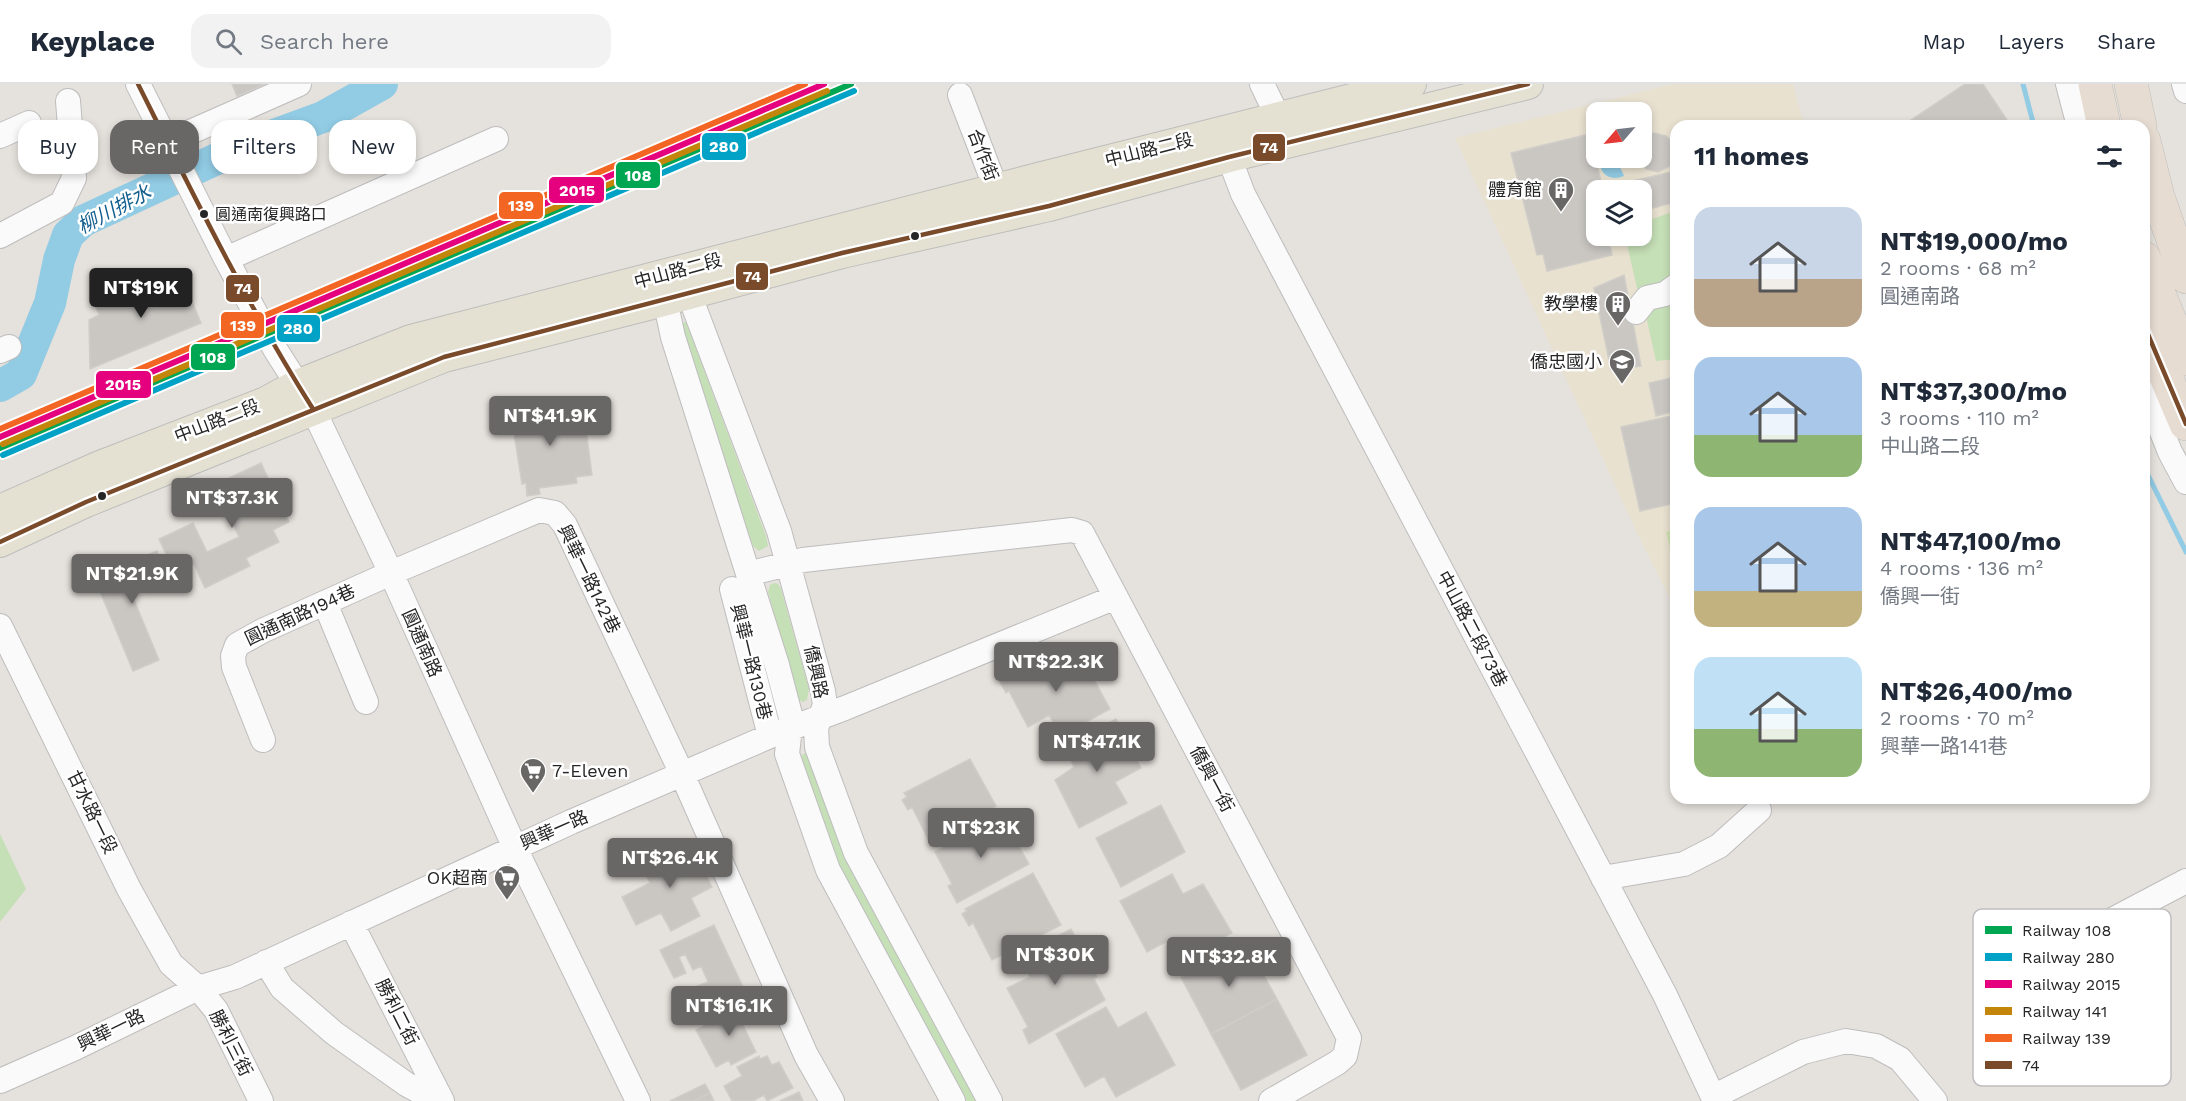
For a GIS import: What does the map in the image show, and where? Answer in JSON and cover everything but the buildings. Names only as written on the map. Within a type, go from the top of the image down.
[{"type":"highway","points":[[2095,84],[2103,120]]},
{"type":"highway","points":[[2132,84],[2139,120]]},
{"type":"highway","points":[[2150,165],[2158,196],[2186,277]]},
{"type":"highway","points":[[2150,272],[2186,359]]},
{"type":"highway","points":[[2150,339],[2186,424]]},
{"type":"main road","name":"中山路二段","points":[[0,510],[100,466],[266,402],[305,397],[444,357],[842,252],[1278,117],[1411,84]]},
{"type":"main road","name":"中山路二段","points":[[0,542],[305,397],[411,340],[1001,202],[1049,206],[1229,157],[1528,84]]},
{"type":"street","points":[[138,84],[156,120]]},
{"type":"street","points":[[199,133],[299,84]]},
{"type":"street","points":[[1262,84],[1278,117]]},
{"type":"street","points":[[2068,84],[2077,120]]},
{"type":"street","points":[[2184,84],[2186,91]]},
{"type":"street","name":"合作街","points":[[960,95],[1001,202]]},
{"type":"street","points":[[0,236],[62,203],[74,178],[69,101]]},
{"type":"street","points":[[0,136],[18,128]]},
{"type":"street","points":[[226,259],[496,139]]},
{"type":"street","name":"中山路二段73巷","points":[[1229,157],[1243,194],[1665,995],[1714,1099]]},
{"type":"street","name":"圓通南路","points":[[184,174],[274,349],[305,397],[391,573],[515,848],[638,1101]]},
{"type":"street","points":[[1636,312],[1647,298],[1665,294],[1670,290]]},
{"type":"street","name":"僑興路","points":[[676,297],[778,531],[823,691],[825,705],[816,728],[817,747],[856,853],[990,1101]]},
{"type":"street","name":"僑興路","points":[[676,297],[673,337],[740,581],[777,665],[791,718],[780,732],[787,754],[828,870],[953,1101]]},
{"type":"street","points":[[2150,402],[2170,452],[2186,482]]},
{"type":"street","name":"興華一路142巷","points":[[391,573],[539,510],[555,513],[565,525],[682,774]]},
{"type":"street","name":"僑興一街","points":[[740,581],[788,563],[1072,530],[1082,533],[1349,1038],[1344,1056],[1337,1063],[1270,1101]]},
{"type":"street","name":"圓通南路194巷","points":[[263,740],[234,667],[233,656],[237,645],[262,631],[391,573]]},
{"type":"street","name":"興華一路","points":[[0,1081],[75,1048],[198,988],[235,977],[351,922],[682,774],[780,732],[1116,597]]},
{"type":"street","points":[[325,603],[366,702]]},
{"type":"street","name":"甘水路一段","points":[[0,626],[134,898],[171,964],[198,988]]},
{"type":"street","points":[[682,774],[806,1055],[832,1101]]},
{"type":"street","points":[[1603,878],[1684,864],[1719,846],[1759,810]]},
{"type":"street","points":[[2133,909],[2186,881]]},
{"type":"street","name":"勝利二街","points":[[351,922],[440,1101]]},
{"type":"street","points":[[266,962],[282,988],[334,1033],[406,1083],[440,1101]]},
{"type":"street","name":"勝利三街","points":[[198,988],[216,1010],[261,1101]]},
{"type":"street","points":[[1714,1099],[1803,1052],[1846,1041],[1876,1046],[1900,1059],[1935,1101]]},
{"type":"shaded area","name":"僑忠國小","points":[[1673,84],[1793,84],[1802,120],[1670,120],[1670,598],[1638,535],[1455,138],[1586,106],[1586,168],[1652,168],[1652,102],[1600,102]]},
{"type":"green space","points":[[1670,213],[1670,277],[1638,292],[1627,246],[1652,246],[1652,219]]},
{"type":"green space","points":[[1670,300],[1670,360],[1656,361],[1644,307]]},
{"type":"green space","points":[[686,322],[766,536],[768,546],[759,551],[753,546],[681,331],[679,324]]},
{"type":"green space","points":[[1670,531],[1670,548],[1666,532]]},
{"type":"green space","points":[[778,584],[781,589],[809,689],[807,700],[803,702],[798,699],[768,592],[770,585]]},
{"type":"green space","points":[[808,754],[978,1101],[967,1101],[840,866],[801,756]]},
{"type":"green space","points":[[0,834],[26,889],[0,922]]},
{"type":"water","points":[[1601,168],[1620,168],[1624,176],[1614,178],[1603,172]]},
{"type":"waterway","name":"柳川排水","points":[[0,386],[21,374],[50,303],[59,260],[68,235],[83,221],[249,144],[323,117],[382,84]]},
{"type":"waterway","points":[[2023,84],[2032,120]]},
{"type":"waterway","points":[[2150,479],[2186,552]]},
{"type":"rail line","name":"139","points":[[0,429],[805,84]]},
{"type":"rail line","name":"2015","points":[[0,437],[824,84]]},
{"type":"rail line","name":"108","points":[[0,448],[851,84]]},
{"type":"rail line","name":"141","points":[[3,444],[827,91]]},
{"type":"rail line","name":"280","points":[[3,455],[854,91]]},
{"type":"transit line","name":"74","points":[[138,84],[243,289],[313,409]]},
{"type":"transit line","name":"74","points":[[0,542],[86,502],[444,357],[842,253],[1049,206],[1229,157],[1528,84]]},
{"type":"transit line","name":"74","points":[[2150,339],[2186,424]]},
{"type":"place","name":"體育館","points":[[1561,213]]},
{"type":"place","name":"圓通南復興路口","points":[[204,214]]},
{"type":"place","name":"教學樓","points":[[1618,327]]},
{"type":"place","name":"僑忠國小","points":[[1622,385]]},
{"type":"place","name":"7-Eleven","points":[[533,794]]},
{"type":"place","name":"OK超商","points":[[507,901]]}]
